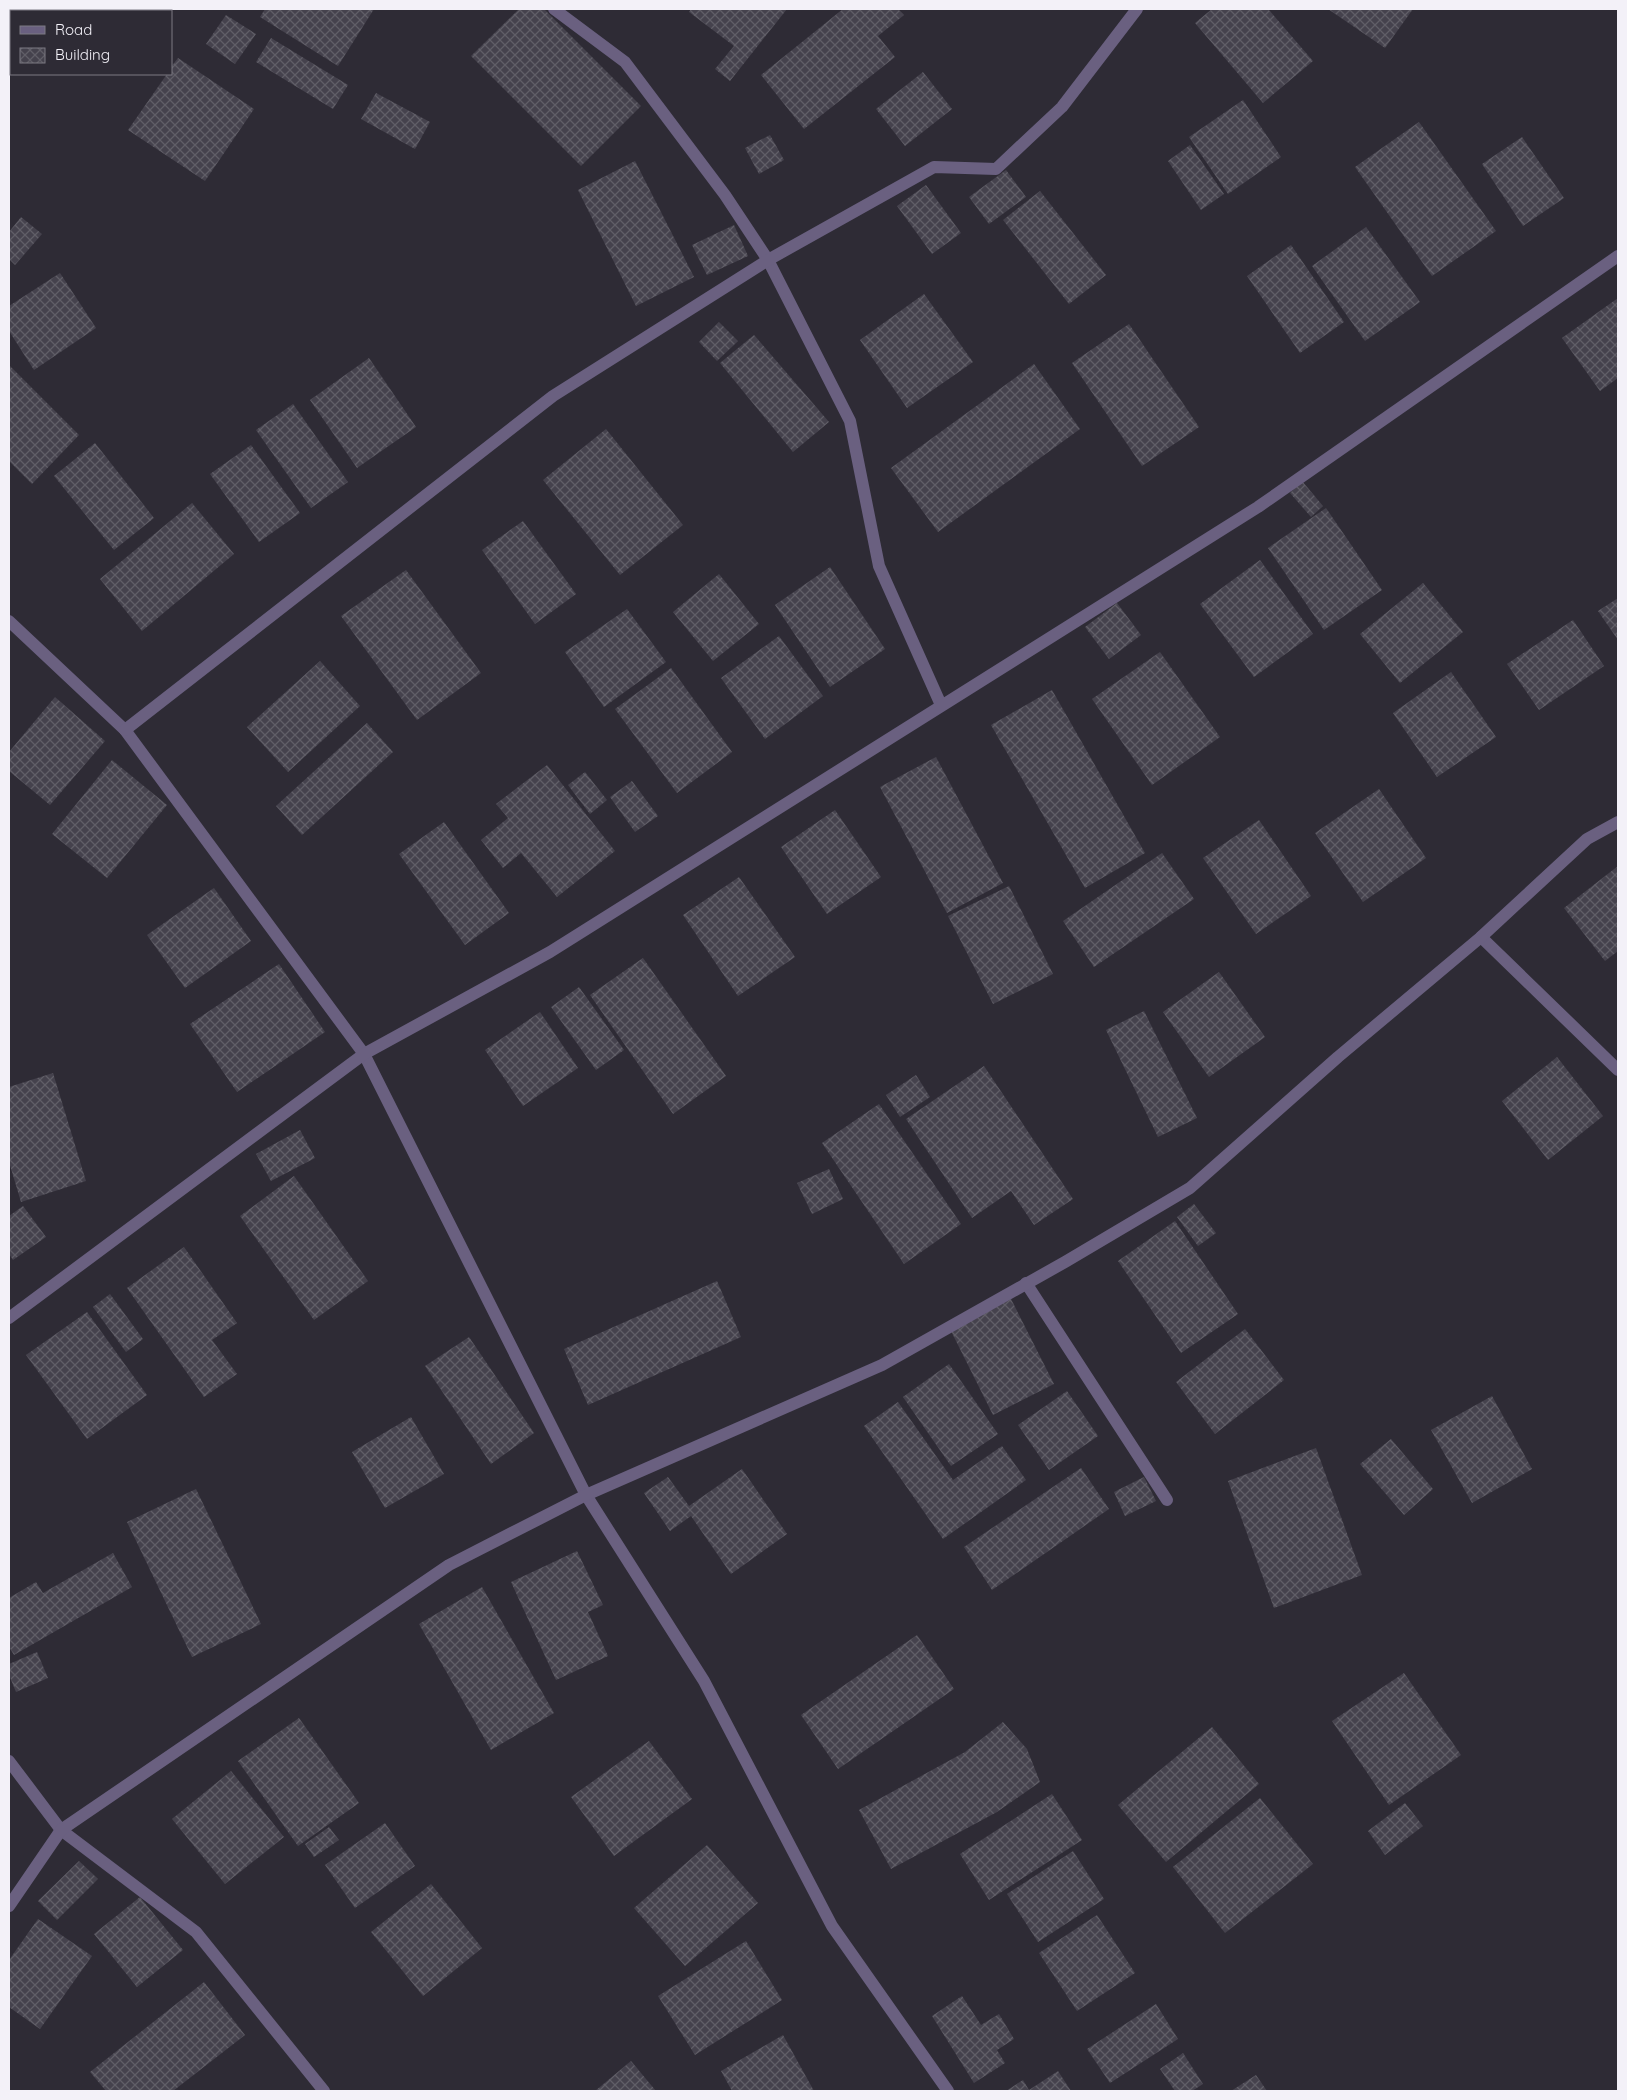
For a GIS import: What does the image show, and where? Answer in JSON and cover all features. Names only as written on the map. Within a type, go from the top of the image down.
[{"type":"street","points":[[554,9],[625,62],[725,195],[768,260],[850,421],[879,566],[941,705]]},
{"type":"street","points":[[125,730],[553,396],[768,260],[934,168],[996,169],[1062,107],[1137,9]]},
{"type":"street","points":[[9,1318],[364,1054],[550,952],[1258,507],[1618,256]]},
{"type":"street","points":[[9,621],[125,730],[364,1054],[586,1495],[704,1681],[832,1926],[948,2091]]},
{"type":"street","points":[[9,1906],[61,1830],[449,1565],[586,1495],[882,1365],[1026,1284],[1190,1188],[1338,1057],[1481,937],[1587,839],[1618,822]]},
{"type":"street","points":[[1481,937],[1618,1070]]},
{"type":"street","points":[[1026,1284],[1167,1500]]},
{"type":"street","points":[[9,1761],[61,1830],[196,1932],[324,2091]]},
{"type":"building","points":[[265,9],[374,9],[338,66],[260,17]]},
{"type":"building","points":[[519,9],[544,9],[641,106],[581,166],[471,56]]},
{"type":"building","points":[[691,9],[787,9],[730,81],[715,69],[734,46],[689,12]]},
{"type":"building","points":[[843,9],[898,9],[904,15],[878,36],[895,57],[804,129],[761,75]]},
{"type":"building","points":[[1212,9],[1268,9],[1313,61],[1263,103],[1195,23]]},
{"type":"building","points":[[1328,9],[1413,9],[1385,48]]},
{"type":"building","points":[[226,15],[256,34],[235,64],[206,44]]},
{"type":"building","points":[[271,38],[348,85],[333,109],[256,62]]},
{"type":"building","points":[[178,58],[254,109],[205,181],[128,130],[166,75],[172,75],[172,66]]},
{"type":"building","points":[[923,72],[952,109],[905,146],[876,109]]},
{"type":"building","points":[[376,93],[430,122],[415,149],[361,119]]},
{"type":"building","points":[[1243,100],[1281,157],[1228,194],[1189,137]]},
{"type":"building","points":[[1419,122],[1496,231],[1432,276],[1355,167]]},
{"type":"building","points":[[770,135],[784,160],[759,174],[745,148]]},
{"type":"building","points":[[1522,137],[1564,198],[1523,226],[1482,164]]},
{"type":"building","points":[[1190,145],[1224,194],[1201,210],[1168,161]]},
{"type":"building","points":[[635,161],[694,277],[636,306],[578,190]]},
{"type":"building","points":[[1006,170],[1026,197],[989,224],[969,197]]},
{"type":"building","points":[[926,185],[961,233],[932,254],[897,206]]},
{"type":"building","points":[[1040,191],[1106,275],[1069,304],[1003,220]]},
{"type":"building","points":[[21,217],[42,234],[15,265],[9,259],[9,232]]},
{"type":"building","points":[[734,225],[748,256],[707,275],[692,245]]},
{"type":"building","points":[[1366,227],[1420,302],[1365,341],[1312,266]]},
{"type":"building","points":[[1291,245],[1344,322],[1300,353],[1247,276]]},
{"type":"building","points":[[60,273],[96,328],[34,370],[9,331],[9,306]]},
{"type":"building","points":[[924,294],[973,362],[907,408],[860,340]]},
{"type":"building","points":[[1618,298],[1618,378],[1600,391],[1562,338]]},
{"type":"building","points":[[719,322],[738,341],[717,361],[699,342]]},
{"type":"building","points":[[1129,324],[1199,427],[1142,466],[1072,363]]},
{"type":"building","points":[[754,335],[829,422],[793,452],[720,363]]},
{"type":"building","points":[[369,358],[416,427],[357,468],[310,400]]},
{"type":"building","points":[[1034,364],[1080,429],[938,532],[891,468]]},
{"type":"building","points":[[9,365],[79,435],[32,484],[9,461]]},
{"type":"building","points":[[293,404],[348,482],[311,508],[256,430]]},
{"type":"building","points":[[606,429],[683,525],[620,575],[543,480]]},
{"type":"building","points":[[95,443],[154,518],[114,550],[54,476]]},
{"type":"building","points":[[251,445],[300,513],[259,542],[210,474]]},
{"type":"building","points":[[1302,481],[1323,506],[1311,517],[1290,493]]},
{"type":"building","points":[[192,503],[234,554],[142,631],[100,579]]},
{"type":"building","points":[[1326,508],[1382,590],[1324,630],[1268,548]]},
{"type":"building","points":[[523,521],[576,594],[535,624],[482,550]]},
{"type":"building","points":[[1260,560],[1313,634],[1254,677],[1200,604]]},
{"type":"building","points":[[830,567],[885,649],[830,687],[775,605]]},
{"type":"building","points":[[406,570],[481,673],[417,720],[341,616]]},
{"type":"building","points":[[719,574],[759,624],[713,661],[673,612]]},
{"type":"building","points":[[1423,583],[1463,632],[1400,683],[1360,634]]},
{"type":"building","points":[[1618,598],[1618,640],[1598,611]]},
{"type":"building","points":[[1117,603],[1141,635],[1109,659],[1085,627]]},
{"type":"building","points":[[627,609],[666,662],[604,707],[565,652]]},
{"type":"building","points":[[1573,620],[1604,666],[1539,710],[1507,664]]},
{"type":"building","points":[[779,636],[823,696],[765,739],[721,678]]},
{"type":"building","points":[[1160,652],[1220,737],[1152,785],[1092,699]]},
{"type":"building","points":[[320,661],[360,706],[288,772],[247,727]]},
{"type":"building","points":[[671,668],[732,752],[677,793],[615,709]]},
{"type":"building","points":[[1451,672],[1496,737],[1437,777],[1393,713]]},
{"type":"building","points":[[1052,690],[1145,853],[1085,888],[991,725]]},
{"type":"building","points":[[55,697],[105,741],[50,805],[9,771],[9,752]]},
{"type":"building","points":[[367,723],[393,752],[302,835],[276,806]]},
{"type":"building","points":[[936,757],[1003,883],[947,913],[880,787]]},
{"type":"building","points":[[112,760],[167,805],[107,878],[52,834]]},
{"type":"building","points":[[547,765],[615,851],[557,897],[521,853],[503,868],[481,840],[508,818],[496,804]]},
{"type":"building","points":[[585,772],[607,800],[590,814],[568,785]]},
{"type":"building","points":[[632,781],[658,816],[635,832],[610,797]]},
{"type":"building","points":[[1379,789],[1426,858],[1363,902],[1315,833]]},
{"type":"building","points":[[835,810],[881,877],[827,914],[781,847]]},
{"type":"building","points":[[1259,820],[1311,896],[1256,934],[1203,858]]},
{"type":"building","points":[[444,822],[509,913],[465,945],[399,854]]},
{"type":"building","points":[[1162,853],[1194,899],[1094,967],[1063,921]]},
{"type":"building","points":[[1618,866],[1618,951],[1605,961],[1564,908]]},
{"type":"building","points":[[739,877],[795,957],[738,996],[683,915]]},
{"type":"building","points":[[1009,886],[1053,974],[993,1004],[948,916]]},
{"type":"building","points":[[214,888],[251,941],[185,988],[147,935]]},
{"type":"building","points":[[643,958],[726,1076],[673,1114],[590,995]]},
{"type":"building","points":[[279,964],[325,1032],[237,1092],[190,1024]]},
{"type":"building","points":[[1219,972],[1265,1037],[1209,1077],[1163,1012]]},
{"type":"building","points":[[579,987],[624,1050],[596,1070],[551,1007]]},
{"type":"building","points":[[1144,1011],[1197,1118],[1158,1137],[1106,1030]]},
{"type":"building","points":[[540,1012],[578,1068],[523,1106],[485,1050]]},
{"type":"building","points":[[1557,1057],[1603,1116],[1548,1160],[1502,1101]]},
{"type":"building","points":[[984,1066],[1073,1199],[1034,1225],[1011,1191],[972,1218],[906,1119]]},
{"type":"building","points":[[53,1073],[86,1181],[21,1202],[9,1162],[9,1087]]},
{"type":"building","points":[[916,1075],[930,1097],[900,1117],[886,1095]]},
{"type":"building","points":[[879,1104],[961,1224],[904,1264],[822,1143]]},
{"type":"building","points":[[300,1130],[315,1158],[271,1181],[256,1154]]},
{"type":"building","points":[[829,1169],[843,1199],[812,1214],[797,1183]]},
{"type":"building","points":[[294,1176],[368,1281],[314,1320],[240,1216]]},
{"type":"building","points":[[1194,1204],[1216,1233],[1198,1246],[1177,1217]]},
{"type":"building","points":[[23,1206],[46,1237],[13,1260],[9,1254],[9,1216]]},
{"type":"building","points":[[1175,1221],[1238,1314],[1181,1353],[1118,1261]]},
{"type":"building","points":[[184,1247],[237,1323],[212,1340],[237,1374],[204,1397],[127,1288]]},
{"type":"building","points":[[717,1281],[741,1337],[588,1405],[564,1349]]},
{"type":"building","points":[[110,1294],[143,1339],[126,1352],[93,1307]]},
{"type":"building","points":[[1011,1299],[1054,1384],[993,1415],[950,1329]]},
{"type":"building","points":[[87,1312],[147,1395],[87,1439],[26,1355]]},
{"type":"building","points":[[1245,1329],[1284,1380],[1215,1434],[1176,1382]]},
{"type":"building","points":[[469,1337],[534,1433],[491,1464],[425,1366]]},
{"type":"building","points":[[949,1364],[998,1434],[951,1466],[903,1397]]},
{"type":"building","points":[[1067,1391],[1098,1436],[1049,1470],[1018,1425]]},
{"type":"building","points":[[1492,1396],[1532,1469],[1472,1503],[1431,1430]]},
{"type":"building","points":[[898,1402],[953,1480],[1002,1446],[1026,1480],[943,1539],[864,1426]]},
{"type":"building","points":[[411,1417],[444,1474],[385,1508],[352,1452]]},
{"type":"building","points":[[1391,1439],[1433,1489],[1404,1515],[1360,1464]]},
{"type":"building","points":[[1316,1448],[1362,1575],[1274,1608],[1228,1481]]},
{"type":"building","points":[[1081,1468],[1109,1509],[992,1590],[964,1547]]},
{"type":"building","points":[[742,1469],[787,1534],[731,1574],[691,1516],[670,1531],[644,1493],[668,1477],[689,1506]]},
{"type":"building","points":[[1144,1477],[1156,1501],[1125,1516],[1114,1492]]},
{"type":"building","points":[[196,1489],[261,1624],[192,1657],[127,1522]]},
{"type":"building","points":[[577,1551],[603,1605],[588,1612],[608,1656],[556,1680],[511,1582]]},
{"type":"building","points":[[113,1553],[132,1587],[14,1655],[9,1647],[9,1598],[36,1582],[43,1593]]},
{"type":"building","points":[[482,1587],[554,1713],[491,1750],[419,1624]]},
{"type":"building","points":[[917,1635],[954,1689],[838,1769],[801,1715]]},
{"type":"building","points":[[37,1652],[48,1678],[16,1692],[9,1675],[9,1664]]},
{"type":"building","points":[[1404,1673],[1461,1755],[1389,1805],[1332,1721]]},
{"type":"building","points":[[299,1718],[359,1803],[298,1846],[238,1761]]},
{"type":"building","points":[[1003,1722],[1027,1749],[1040,1782],[997,1812],[891,1869],[859,1810],[965,1752]]},
{"type":"building","points":[[1212,1727],[1259,1784],[1166,1862],[1118,1805]]},
{"type":"building","points":[[649,1741],[692,1799],[614,1856],[571,1797]]},
{"type":"building","points":[[231,1771],[284,1837],[225,1884],[172,1819]]},
{"type":"building","points":[[1052,1794],[1082,1840],[989,1900],[960,1854]]},
{"type":"building","points":[[1260,1798],[1313,1864],[1225,1933],[1173,1867]]},
{"type":"building","points":[[1405,1803],[1423,1826],[1385,1855],[1368,1831]]},
{"type":"building","points":[[385,1823],[415,1866],[355,1908],[325,1865]]},
{"type":"building","points":[[329,1827],[339,1840],[314,1857],[305,1844]]},
{"type":"building","points":[[707,1845],[758,1903],[685,1966],[634,1908]]},
{"type":"building","points":[[1073,1851],[1104,1899],[1038,1942],[1007,1894]]},
{"type":"building","points":[[79,1861],[98,1879],[57,1920],[38,1901]]},
{"type":"building","points":[[431,1884],[482,1948],[423,1996],[371,1932]]},
{"type":"building","points":[[140,1897],[183,1950],[137,1987],[94,1934]]},
{"type":"building","points":[[1097,1915],[1135,1973],[1077,2011],[1039,1953]]},
{"type":"building","points":[[38,1919],[92,1956],[40,2029],[9,2007],[9,1960]]},
{"type":"building","points":[[746,1941],[782,2000],[695,2055],[658,1996]]},
{"type":"building","points":[[204,1982],[245,2035],[173,2091],[106,2091],[90,2072]]},
{"type":"building","points":[[962,1996],[981,2025],[999,2014],[1014,2039],[997,2050],[1005,2063],[974,2083],[932,2016]]},
{"type":"building","points":[[1156,2004],[1178,2039],[1110,2083],[1087,2049]]},
{"type":"building","points":[[783,2035],[814,2091],[732,2091],[721,2071]]},
{"type":"building","points":[[1183,2053],[1203,2084],[1192,2091],[1175,2091],[1160,2069]]},
{"type":"building","points":[[631,2061],[656,2091],[595,2091]]},
{"type":"building","points":[[1058,2071],[1071,2091],[1006,2091],[1023,2080],[1029,2090]]},
{"type":"building","points":[[1256,2075],[1267,2091],[1231,2091]]}]
